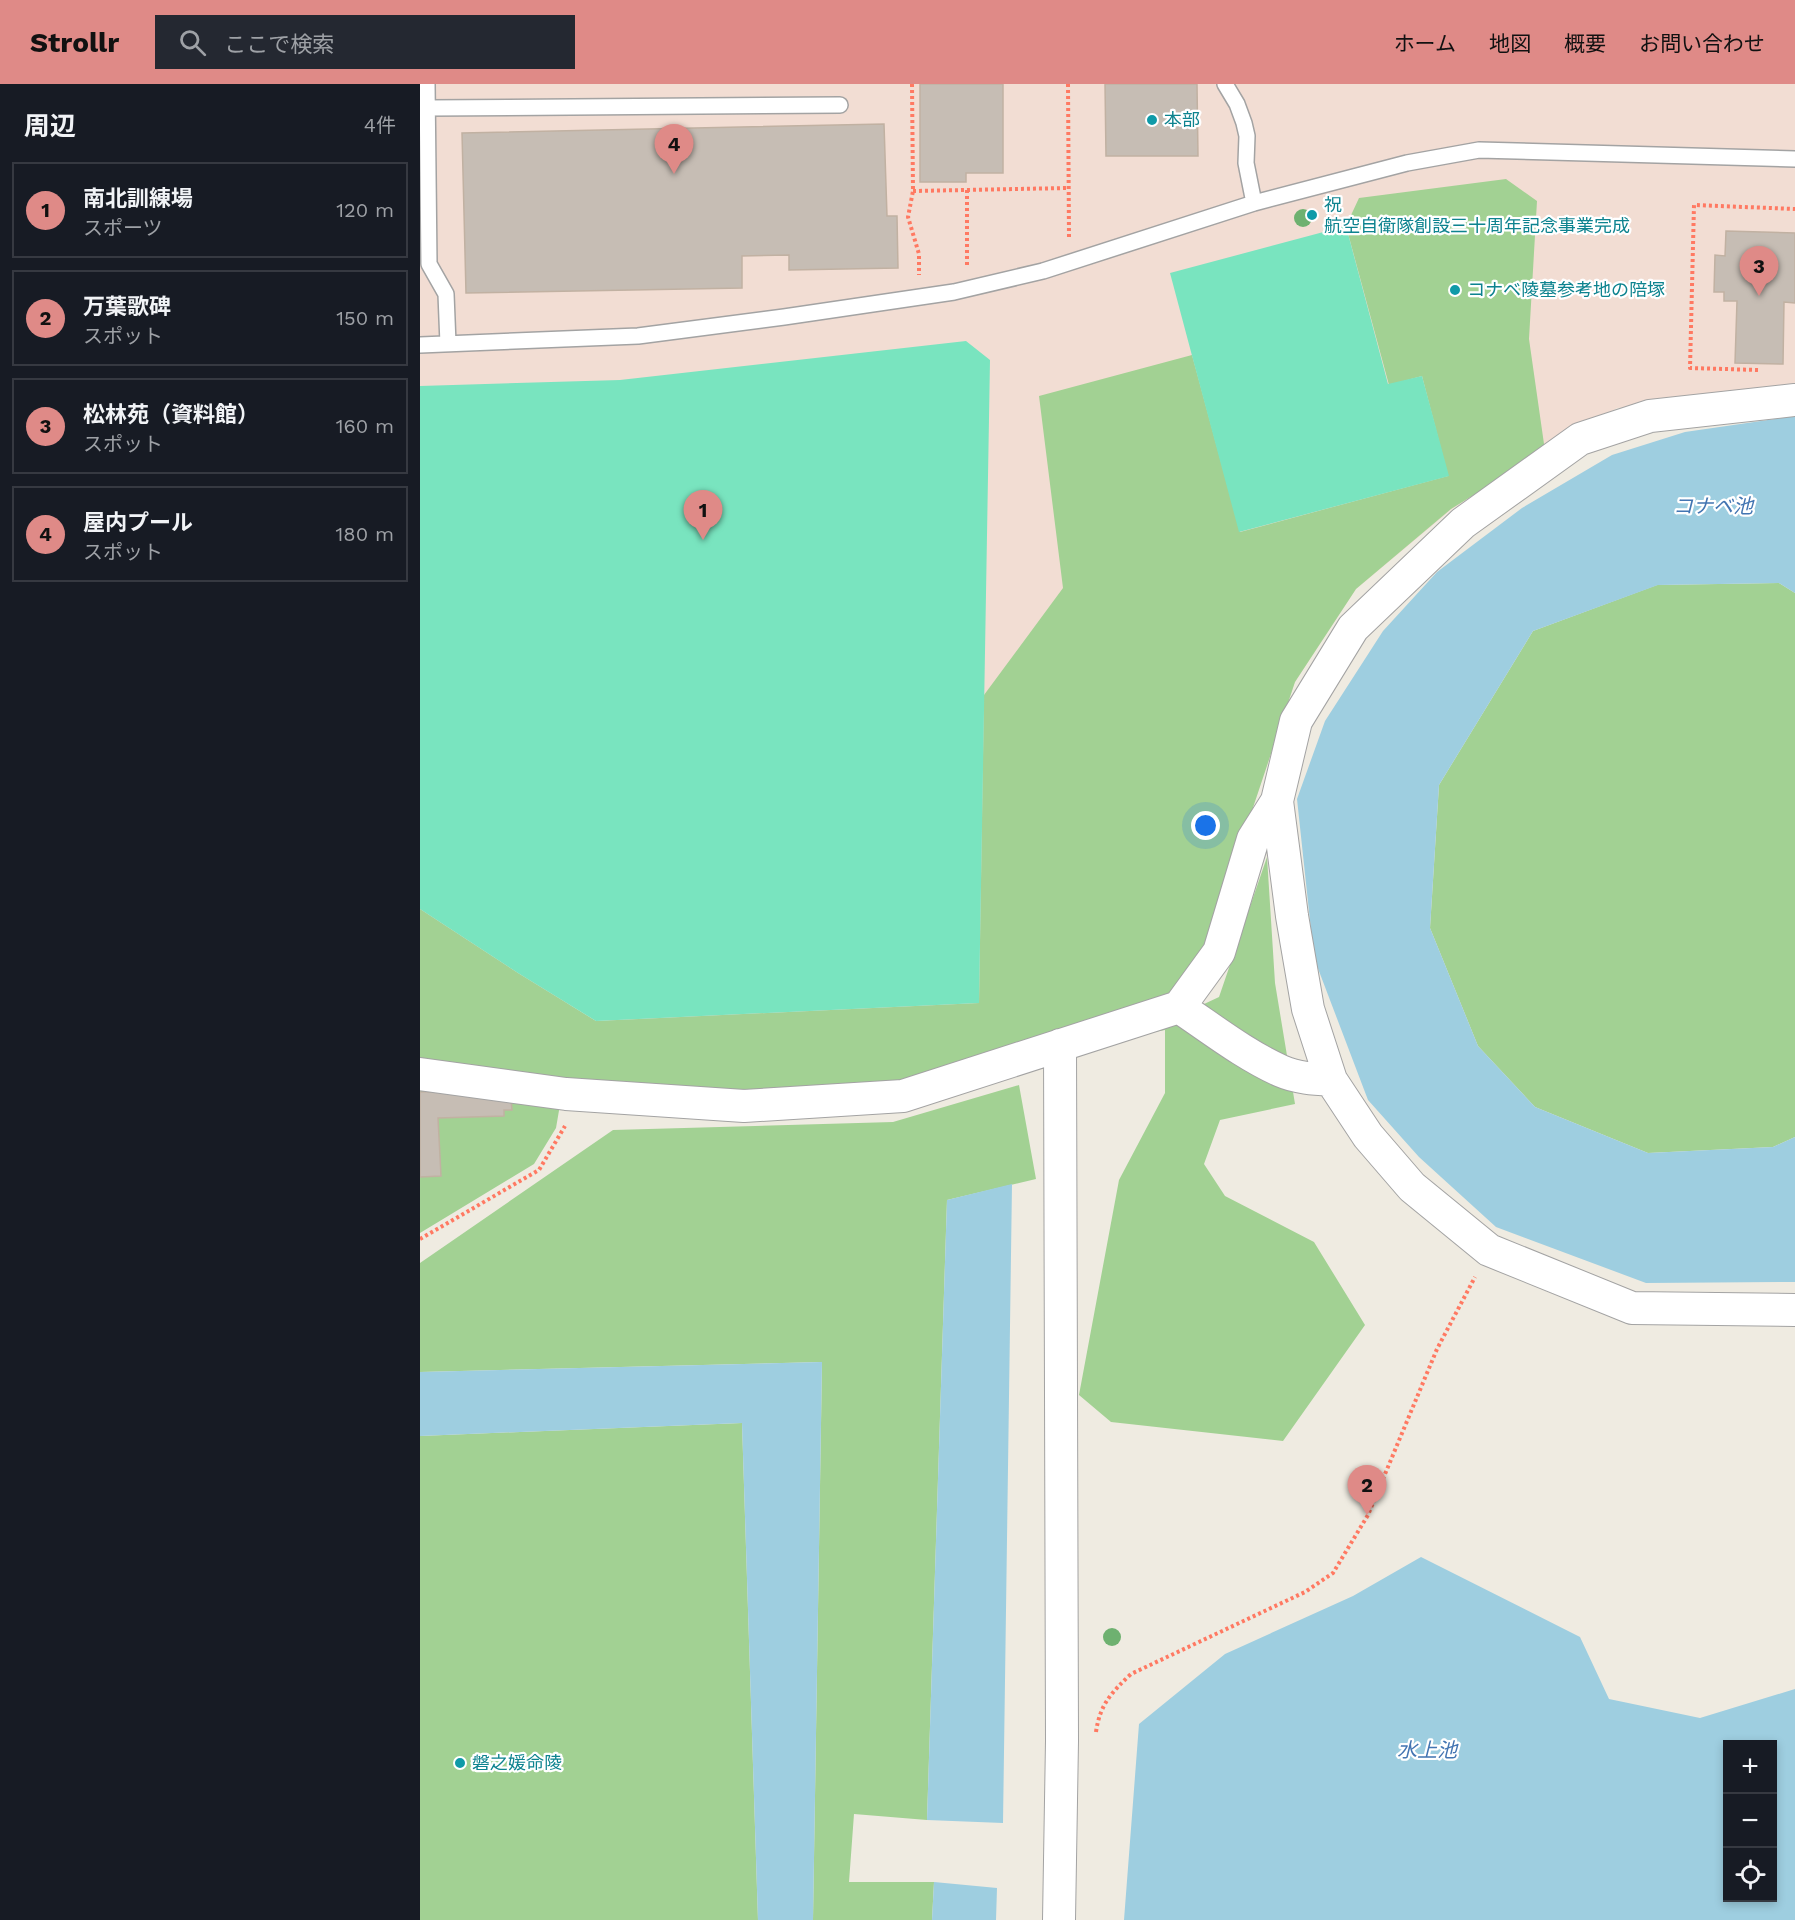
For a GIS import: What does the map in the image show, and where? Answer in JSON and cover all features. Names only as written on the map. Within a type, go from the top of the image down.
[{"type":"street","points":[[420,1074],[566,1094],[744,1106],[903,1096],[1179,1007],[1219,952],[1253,839],[1277,801],[1296,720],[1353,628],[1463,523],[1580,439],[1650,416],[1795,400]]},
{"type":"street","points":[[1277,801],[1292,916],[1308,1009],[1331,1080],[1368,1136],[1412,1187],[1489,1250],[1632,1308],[1795,1310]]},
{"type":"street","points":[[1179,1007],[1282,1072],[1308,1079],[1331,1080]]},
{"type":"street","points":[[1059,1920],[1062,1741],[1060,1045]]},
{"type":"lane","points":[[427,84],[429,264],[446,294],[448,344]]},
{"type":"lane","points":[[1225,84],[1237,104],[1244,123],[1247,136],[1245,163],[1254,203]]},
{"type":"lane","points":[[428,108],[840,105]]},
{"type":"lane","points":[[420,345],[638,336],[967,288],[1043,271],[1254,203],[1407,164],[1479,150],[1795,159]]},
{"type":"path","points":[[912,84],[913,190],[908,217],[919,254],[920,296]]},
{"type":"path","points":[[1068,84],[1069,263]]},
{"type":"path","points":[[913,190],[1068,188]]},
{"type":"path","points":[[967,190],[967,288]]},
{"type":"path","points":[[1764,370],[1690,368],[1695,205],[1795,209]]},
{"type":"path","points":[[420,1239],[539,1170],[565,1126],[566,1094]]},
{"type":"path","points":[[1095,1738],[1098,1720],[1108,1696],[1131,1674],[1305,1592],[1334,1574],[1368,1515],[1437,1349],[1489,1250]]},
{"type":"shaded area","points":[[420,84],[1795,84],[1795,391],[1617,408],[1452,509],[1356,589],[1295,682],[1198,972],[790,1095],[420,943]]},
{"type":"green space","points":[[1506,179],[1537,201],[1529,339],[1545,451],[1451,509],[1356,589],[1295,682],[1198,972],[1172,992],[902,1089],[790,1095],[591,1088],[420,1061],[420,909],[596,1021],[979,1003],[984,695],[1063,588],[1039,396],[1192,355],[1240,532],[1448,476],[1422,376],[1389,385],[1346,226],[1359,198]]},
{"type":"green space","points":[[1346,226],[1388,384],[1422,376],[1449,476],[1239,532],[1170,273]]},
{"type":"green space","points":[[966,341],[990,360],[979,1003],[596,1021],[420,909],[420,386],[620,380]]},
{"type":"green space","points":[[1779,583],[1795,593],[1795,1137],[1773,1147],[1648,1153],[1535,1107],[1478,1046],[1430,928],[1439,785],[1533,631],[1657,585]]},
{"type":"green space","points":[[1267,857],[1275,983],[1295,1104],[1220,1120],[1204,1164],[1225,1196],[1314,1242],[1365,1325],[1283,1441],[1111,1422],[1079,1395],[1119,1180],[1165,1093],[1165,1030],[1138,1035],[1219,997]]},
{"type":"green space","points":[[1019,1085],[1036,1179],[947,1200],[927,1820],[854,1814],[849,1882],[934,1882],[932,1920],[813,1920],[822,1362],[420,1372],[420,1263],[613,1130],[893,1122]]},
{"type":"green space","points":[[420,1087],[562,1093],[556,1128],[534,1164],[420,1233]]},
{"type":"green space","points":[[742,1423],[758,1920],[420,1920],[420,1436]]},
{"type":"water","name":"コナベ池","points":[[1795,416],[1795,593],[1779,583],[1658,585],[1533,631],[1439,785],[1430,928],[1478,1046],[1535,1107],[1648,1153],[1773,1147],[1795,1137],[1795,1282],[1646,1283],[1496,1227],[1419,1157],[1368,1100],[1314,958],[1297,799],[1325,721],[1383,631],[1437,572],[1522,508],[1612,455],[1685,432]]},
{"type":"water","points":[[1012,1184],[1003,1823],[927,1820],[947,1200]]},
{"type":"water","points":[[822,1362],[813,1920],[758,1920],[742,1423],[420,1436],[420,1372]]},
{"type":"water","name":"水上池","points":[[1421,1557],[1580,1637],[1609,1699],[1700,1718],[1795,1689],[1795,1920],[1124,1920],[1139,1724],[1225,1654],[1353,1596]]},
{"type":"water","points":[[934,1882],[997,1888],[996,1920],[932,1920]]},
{"type":"building","points":[[920,84],[1003,84],[1003,173],[966,173],[966,182],[920,182]]},
{"type":"building","name":"本部","points":[[1105,84],[1197,84],[1198,156],[1106,156]]},
{"type":"building","points":[[884,124],[887,216],[897,216],[898,268],[789,270],[789,255],[742,256],[742,288],[466,293],[462,133]]},
{"type":"building","points":[[1726,231],[1795,233],[1795,303],[1784,302],[1783,364],[1735,363],[1737,301],[1724,301],[1724,292],[1714,292],[1715,255],[1725,256]]},
{"type":"building","points":[[506,1089],[511,1098],[512,1110],[504,1110],[504,1116],[438,1118],[441,1176],[420,1177],[420,1092]]},
{"type":"place","name":"本部","points":[[1152,120]]},
{"type":"place","name":"屋内プール","points":[[674,174]]},
{"type":"place","name":"祝 航空自衛隊創設三十周年記念事業完成","points":[[1312,215]]},
{"type":"place","name":"コナベ陵墓参考地の陪塚","points":[[1455,290]]},
{"type":"place","name":"松林苑（資料館）","points":[[1759,296]]},
{"type":"place","name":"南北訓練場","points":[[703,540]]},
{"type":"place","name":"万葉歌碑","points":[[1367,1515]]},
{"type":"place","name":"磐之媛命陵","points":[[460,1763]]}]
